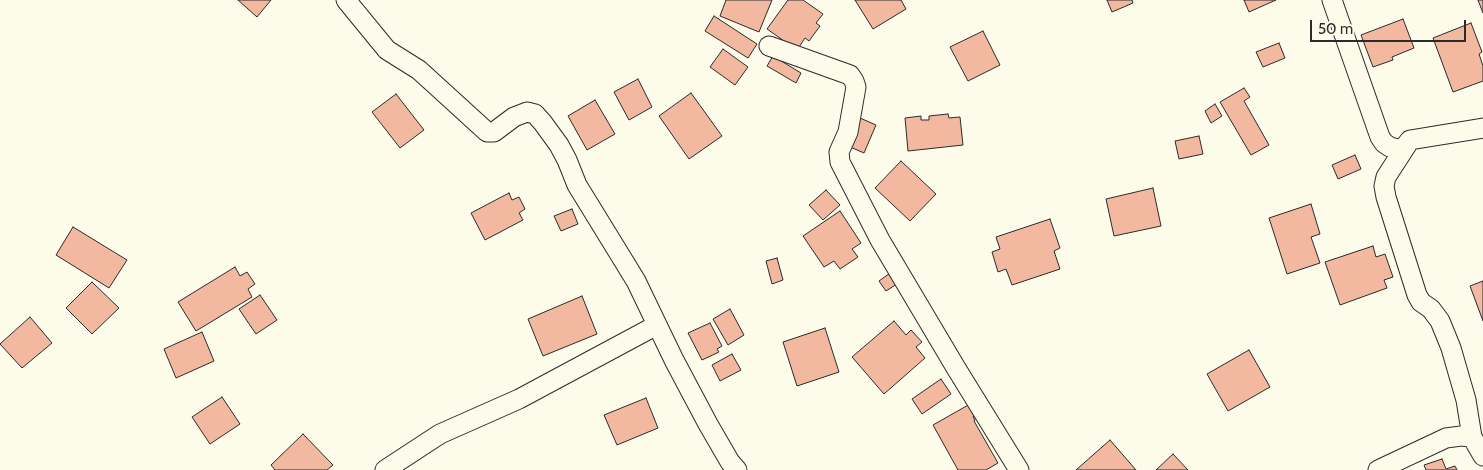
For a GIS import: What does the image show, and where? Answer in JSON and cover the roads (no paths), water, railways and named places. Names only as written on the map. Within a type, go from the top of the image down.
[{"type":"street","points":[[346,0],[387,50],[419,70],[487,132],[494,132],[514,117],[527,112],[536,114],[559,144],[568,160],[577,185],[636,281],[708,424],[730,462],[737,470]]},
{"type":"street","points":[[1332,0],[1380,138],[1390,147],[1402,150],[1410,140],[1483,128]]},
{"type":"street","points":[[769,46],[850,75],[854,81],[856,87],[848,132],[840,152],[840,162],[880,240],[1019,470]]},
{"type":"street","points":[[1410,140],[1386,177],[1384,186],[1386,197],[1416,295],[1421,302],[1431,309],[1440,321],[1451,348],[1466,400],[1472,437],[1483,456]]},
{"type":"street","points":[[385,470],[440,434],[519,399],[657,325]]},
{"type":"street","points":[[1378,470],[1446,438],[1472,437]]}]
